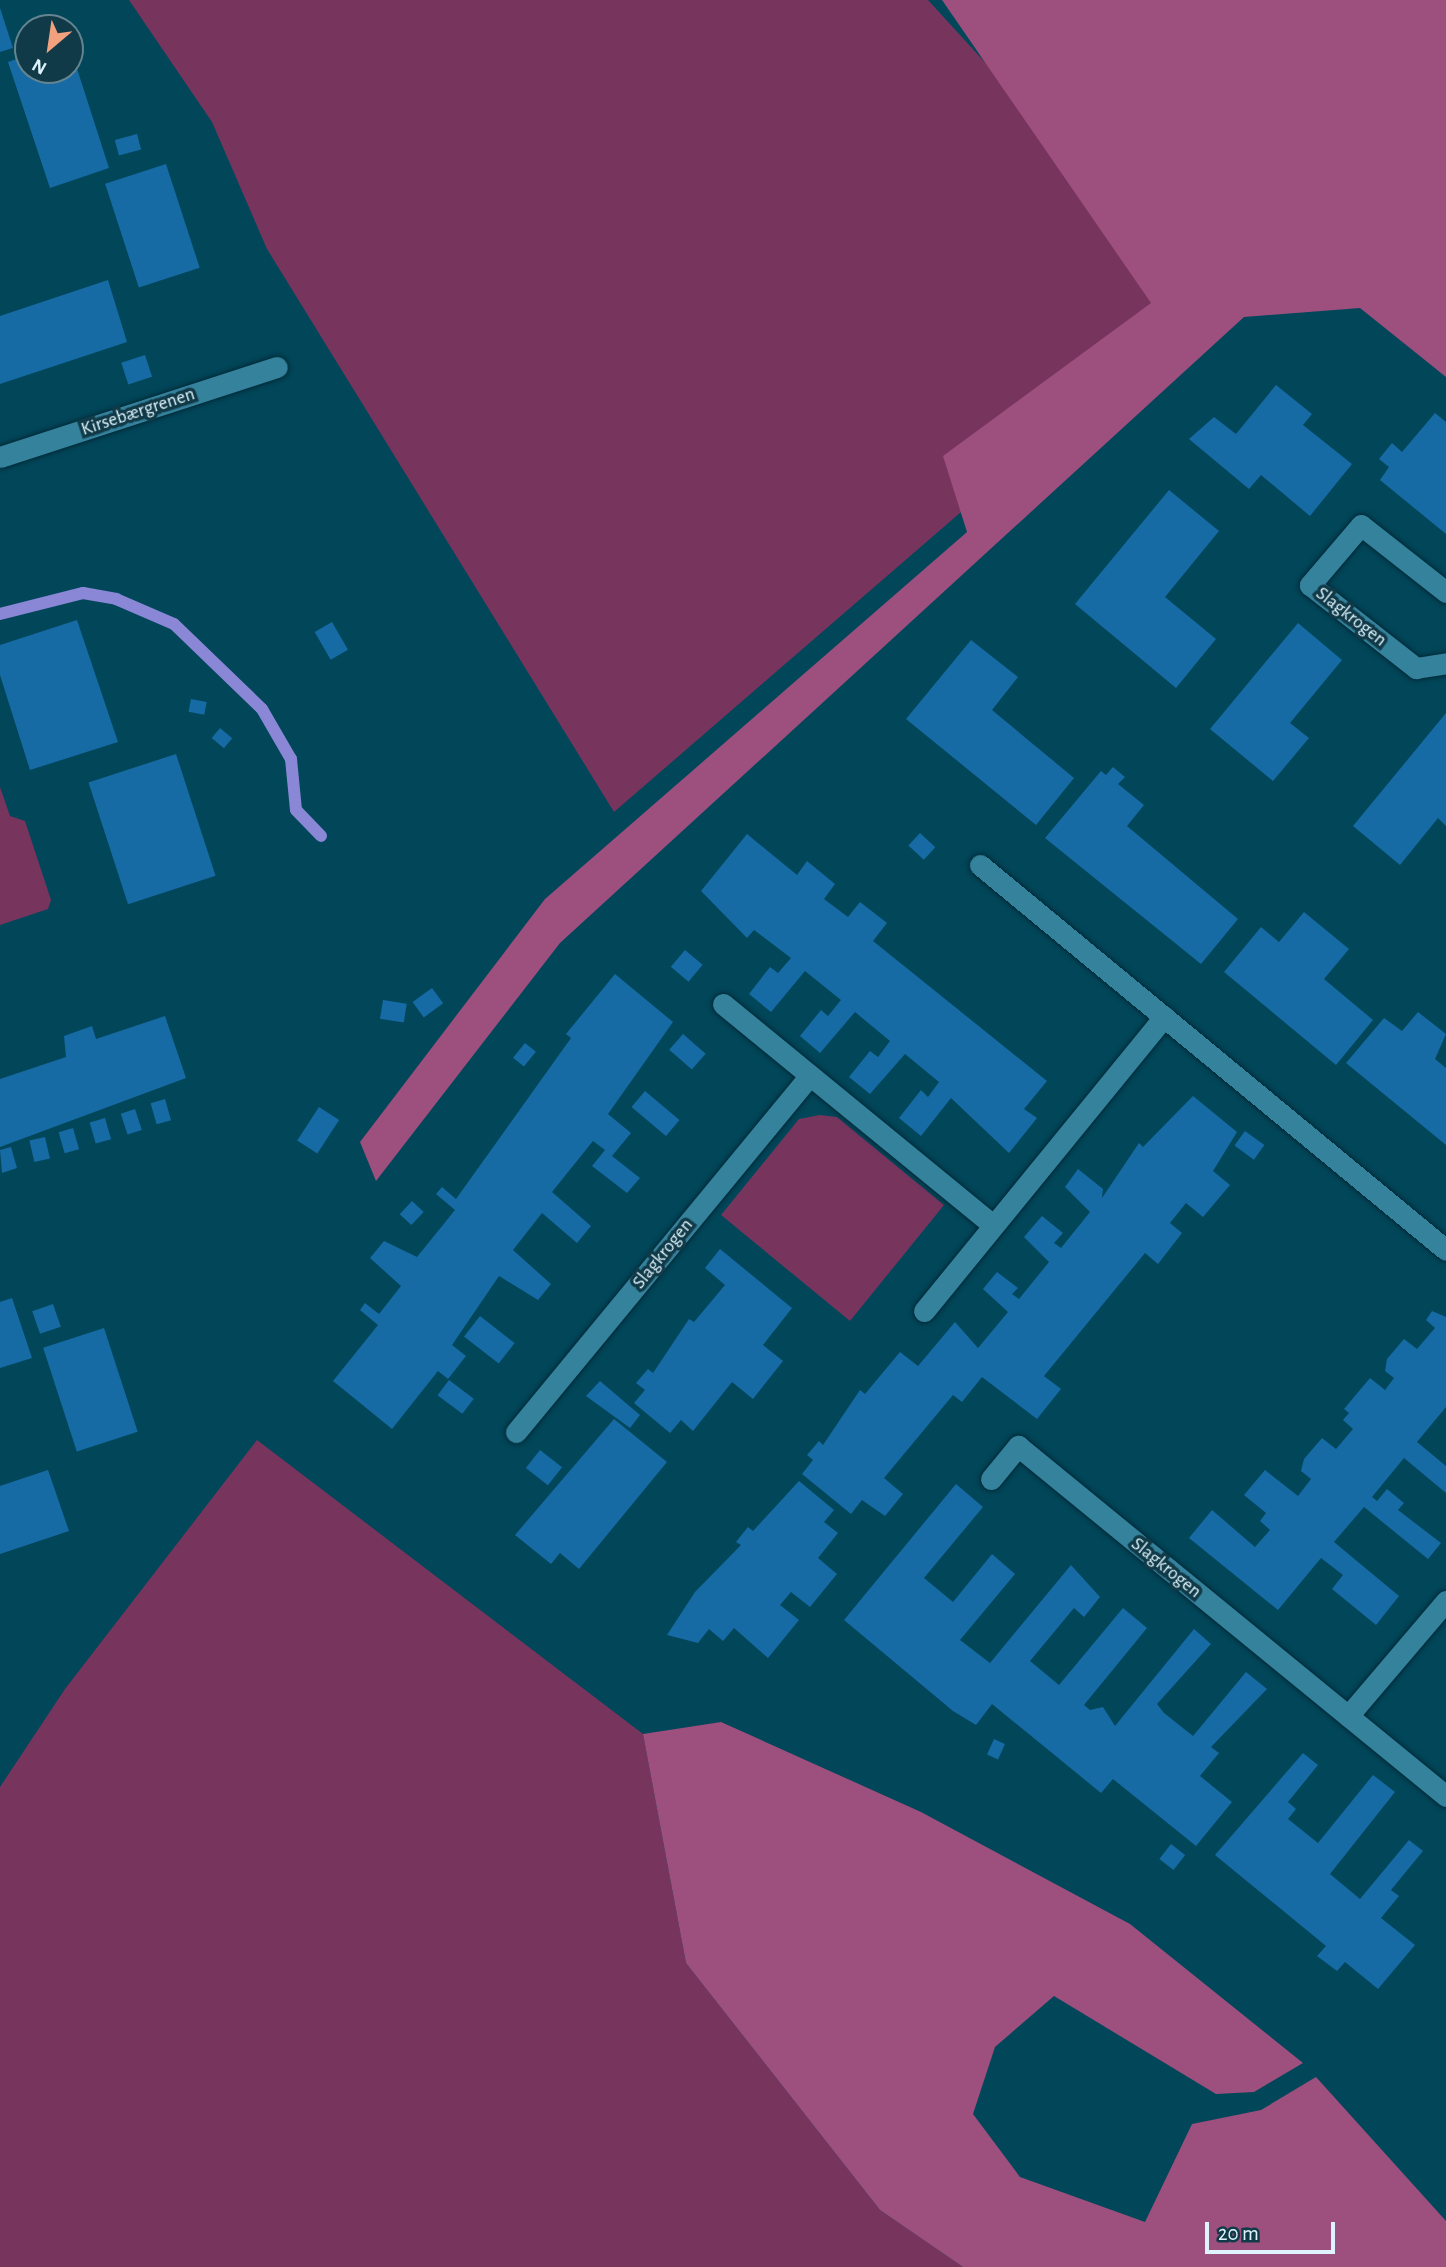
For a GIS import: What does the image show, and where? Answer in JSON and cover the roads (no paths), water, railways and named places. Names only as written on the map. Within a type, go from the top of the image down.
[{"type":"street","name":"Kirsebærgrenen","points":[[0,457],[277,367]]},
{"type":"street","name":"Slagkrogen","points":[[1446,592],[1360,525],[1310,585],[1416,668],[1446,663]]},
{"type":"street","points":[[980,865],[1444,1245]]},
{"type":"street","points":[[723,1004],[993,1225]]},
{"type":"street","points":[[923,1311],[1164,1017]]},
{"type":"street","name":"Slagkrogen","points":[[516,1433],[810,1075]]},
{"type":"street","name":"Slagkrogen","points":[[990,1479],[1018,1446],[1446,1796]]},
{"type":"street","points":[[1348,1716],[1446,1601]]},
{"type":"waterway","points":[[0,614],[83,593],[116,599],[174,624],[262,709],[291,759],[296,810],[321,836]]}]
